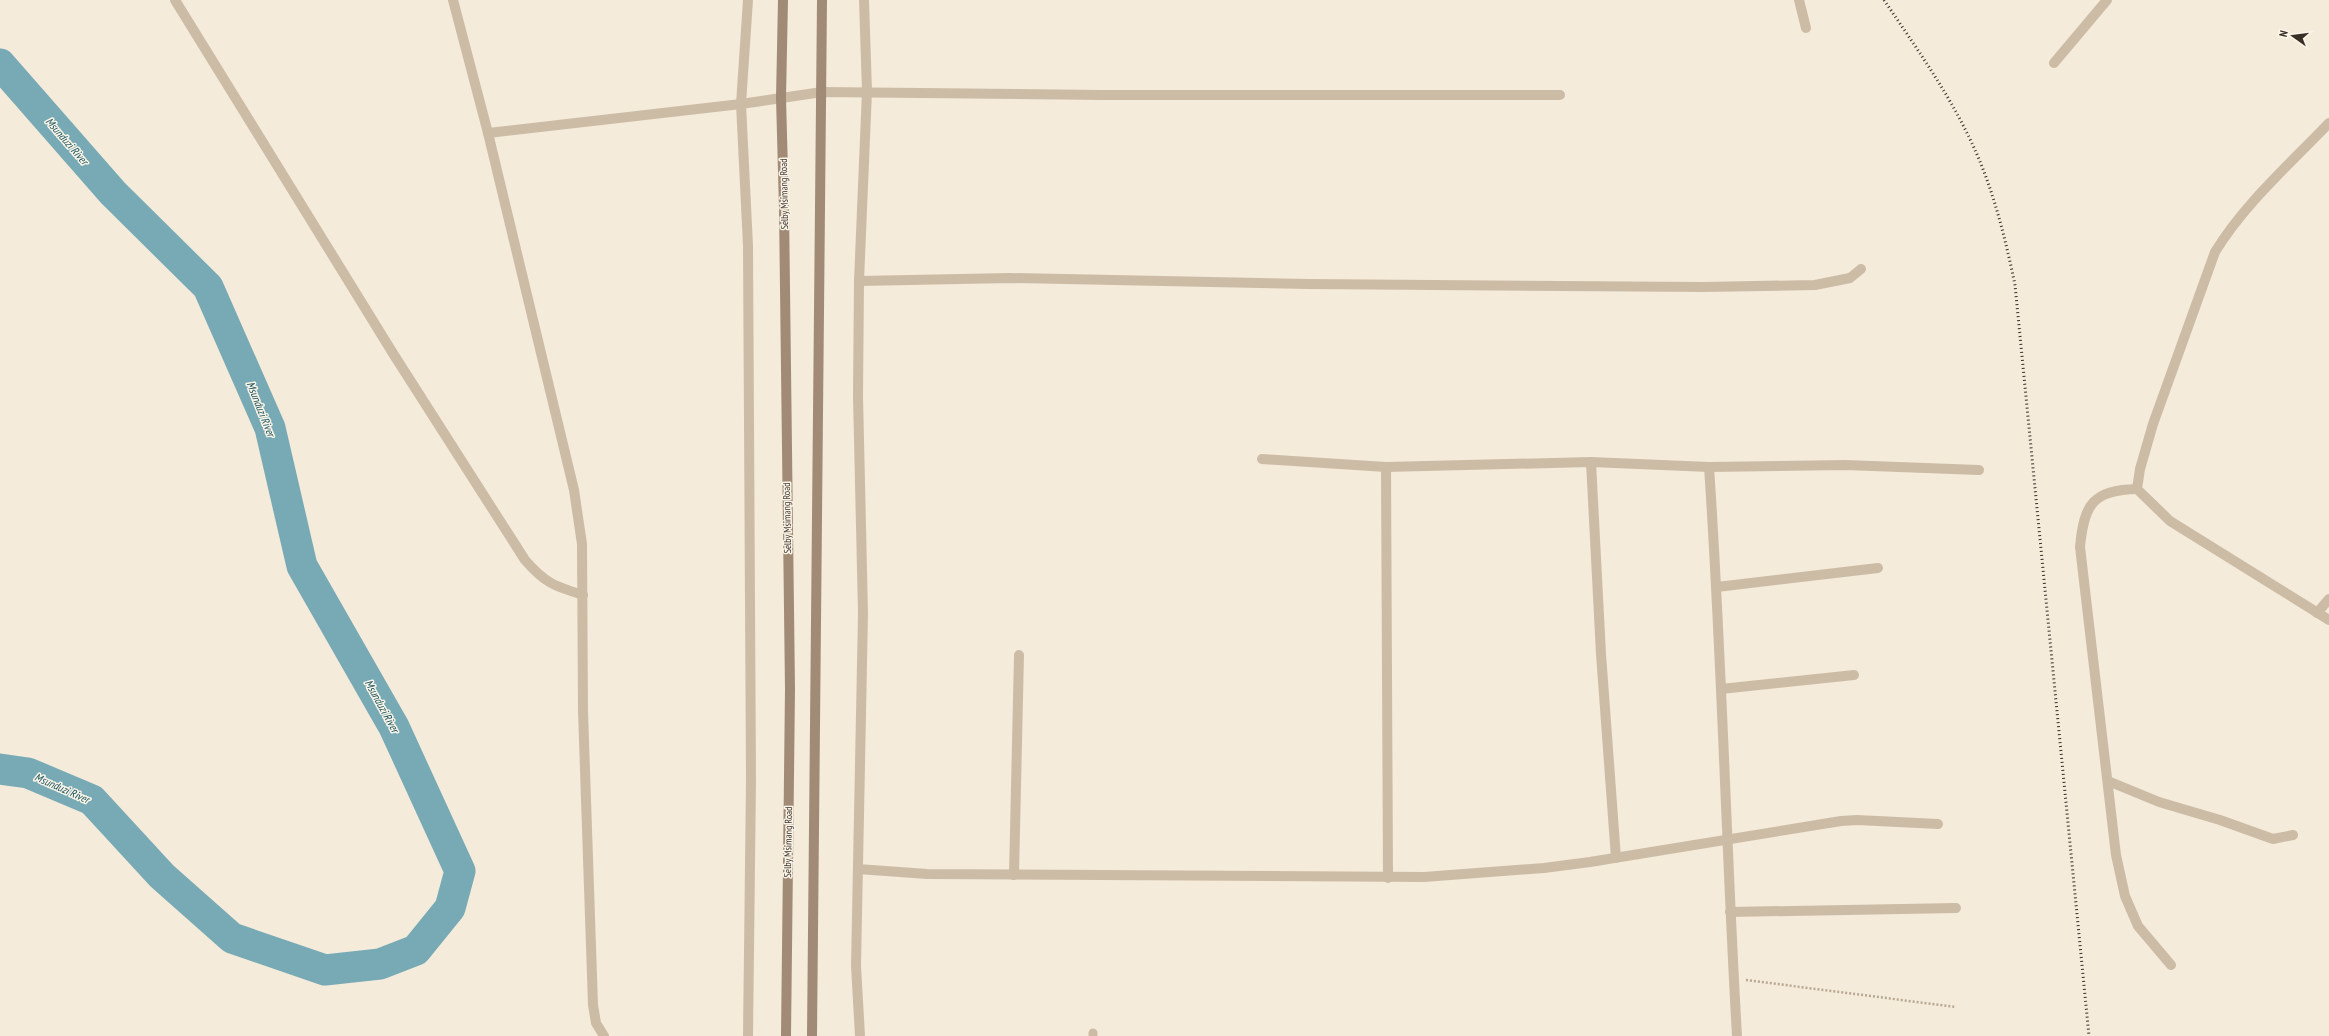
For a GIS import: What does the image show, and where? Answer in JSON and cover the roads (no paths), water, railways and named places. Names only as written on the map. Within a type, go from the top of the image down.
[{"type":"main road","name":"Selby Msimang Road","points":[[783,0],[781,98],[784,208],[790,689],[786,1036]]},
{"type":"main road","points":[[812,1036],[814,623],[822,0]]},
{"type":"street","points":[[175,0],[385,342],[525,560],[541,578],[554,586],[582,595]]},
{"type":"street","points":[[453,0],[488,133],[574,490],[582,544],[583,711],[593,1005],[596,1023],[604,1036]]},
{"type":"street","points":[[748,0],[741,104],[748,254],[751,765],[748,1036]]},
{"type":"street","points":[[860,1036],[856,966],[863,613],[858,396],[860,281],[867,91],[864,0]]},
{"type":"street","points":[[1799,0],[1806,28]]},
{"type":"street","points":[[2054,63],[2107,0]]},
{"type":"street","points":[[488,133],[741,104],[822,92],[867,91],[1102,95],[1560,95]]},
{"type":"street","points":[[2137,489],[2140,469],[2153,424],[2215,252],[2226,234],[2251,205],[2329,123]]},
{"type":"street","points":[[860,281],[1010,278],[1309,284],[1703,287],[1816,285],[1850,278],[1861,269]]},
{"type":"street","points":[[1262,459],[1386,466],[1591,462],[1709,467],[1845,465],[1979,470]]},
{"type":"street","points":[[1591,462],[1601,654],[1616,858]]},
{"type":"street","points":[[1386,466],[1388,878]]},
{"type":"street","points":[[1709,467],[1717,587],[1730,912],[1737,1036]]},
{"type":"street","points":[[2171,965],[2138,926],[2125,896],[2116,855],[2080,546],[2086,514],[2094,502],[2105,492],[2137,489],[2170,521],[2329,620]]},
{"type":"street","points":[[1717,587],[1878,568]]},
{"type":"street","points":[[2318,613],[2329,599]]},
{"type":"street","points":[[1014,875],[1019,655]]},
{"type":"street","points":[[1721,689],[1854,675]]},
{"type":"street","points":[[2108,781],[2159,802],[2220,820],[2268,838],[2273,839],[2293,835]]},
{"type":"street","points":[[858,869],[927,874],[1219,875],[1388,878],[1424,877],[1544,868],[1616,858],[1727,838],[1849,820],[1938,824]]},
{"type":"street","points":[[1730,912],[1956,908]]},
{"type":"waterway","name":"Msunduzi River","points":[[0,64],[113,193],[208,287],[270,428],[302,566],[394,727],[460,871],[450,908],[416,950],[380,964],[325,970],[232,938],[162,876],[92,800],[28,773],[0,769]]},
{"type":"railway","points":[[1884,0],[1938,81],[1975,150],[1996,206],[2015,285],[2089,1036]]}]
